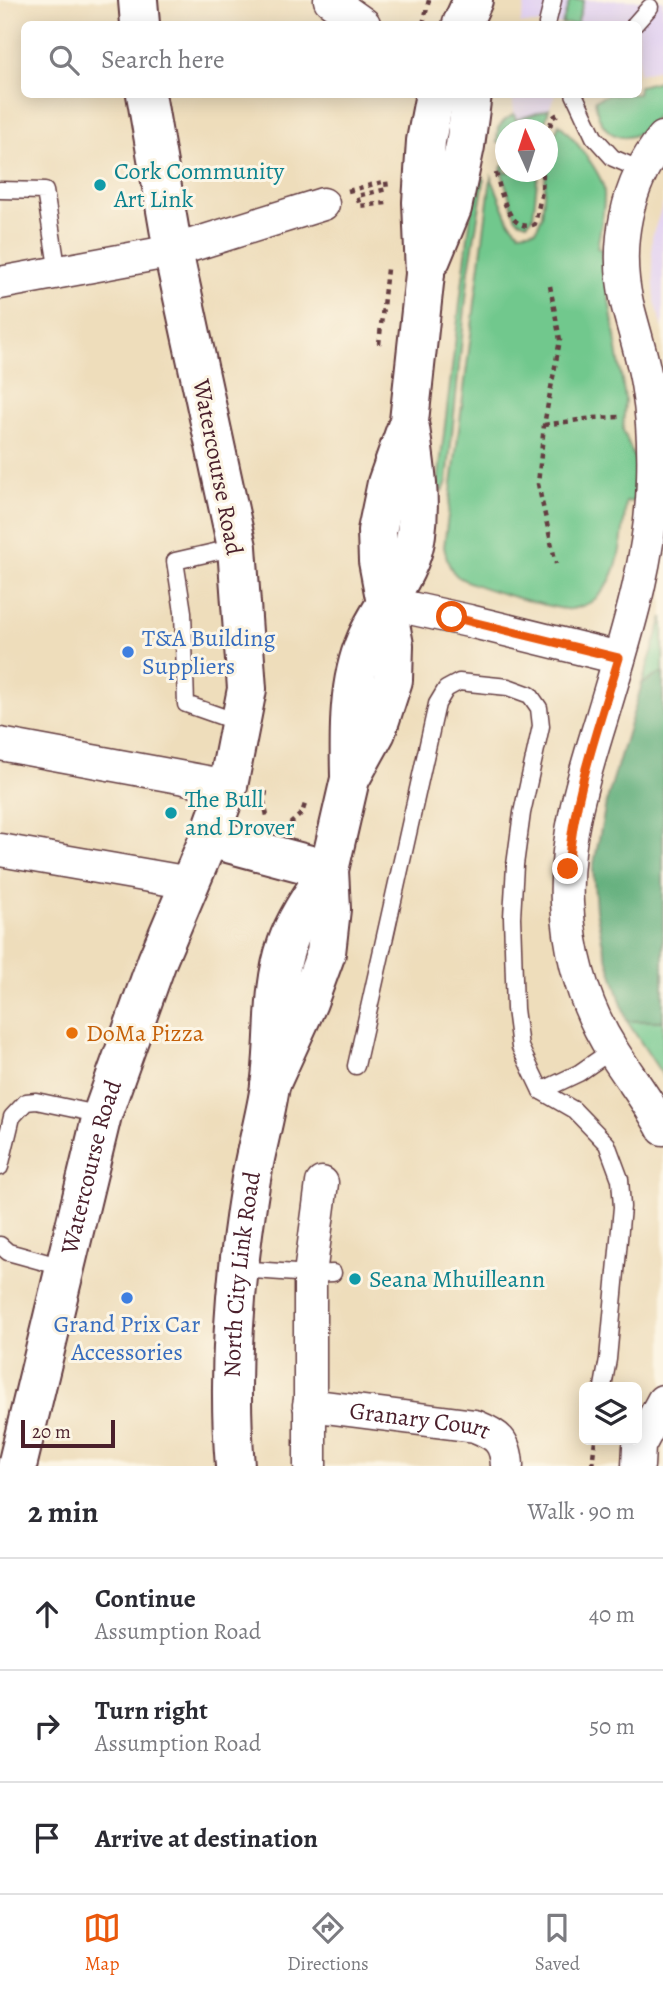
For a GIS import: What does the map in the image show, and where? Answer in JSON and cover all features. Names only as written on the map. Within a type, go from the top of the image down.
[{"type":"main road","points":[[138,0],[139,21]]},
{"type":"main road","points":[[464,21],[474,0]]},
{"type":"main road","points":[[474,0],[475,21]]},
{"type":"main road","name":"Watercourse Road","points":[[17,1466],[102,1115],[138,1010],[228,786],[247,689],[237,547],[173,251],[147,98]]},
{"type":"main road","name":"North City Link Road","points":[[235,1466],[231,1405],[232,1342],[238,1269],[250,1184],[270,1085],[308,1002],[326,953],[331,909],[329,870],[351,779],[349,726],[357,673],[366,640],[407,565],[416,536],[418,485],[409,421],[425,274],[422,202],[425,153],[434,98]]},
{"type":"main road","name":"North City Link Road","points":[[425,274],[452,208],[471,98]]},
{"type":"main road","points":[[209,838],[329,870]]},
{"type":"street","points":[[330,0],[360,21]]},
{"type":"street","points":[[663,138],[641,170],[627,210],[623,245],[623,279],[651,408],[653,505],[641,581],[574,816],[568,869],[570,929],[580,983],[612,1050],[663,1129]]},
{"type":"street","points":[[0,284],[173,251],[323,204]]},
{"type":"street","points":[[387,603],[619,658]]},
{"type":"street","points":[[0,744],[228,786]]},
{"type":"street","points":[[0,850],[190,883]]},
{"type":"street","points":[[310,1466],[309,1366],[325,1278],[323,1183]]},
{"type":"street","points":[[638,1466],[639,1446],[663,1401]]},
{"type":"street","name":"Granary Court","points":[[309,1405],[474,1426],[491,1433],[500,1441],[506,1450],[507,1466]]},
{"type":"lane","points":[[548,21],[553,0]]},
{"type":"lane","points":[[638,21],[650,7]]},
{"type":"lane","points":[[575,99],[594,137],[612,158],[641,170]]},
{"type":"lane","points":[[0,190],[45,191],[58,273]]},
{"type":"lane","points":[[237,547],[176,561],[183,612],[186,704],[240,723]]},
{"type":"lane","points":[[356,1066],[437,705],[446,689],[459,682],[508,687],[530,695],[540,708],[541,726],[522,813],[515,865],[512,917],[515,1009],[520,1047],[541,1091],[574,1110],[607,1144],[620,1179],[622,1207],[604,1382]]},
{"type":"lane","points":[[541,1091],[579,1073],[612,1050]]},
{"type":"lane","points":[[0,1167],[12,1117],[26,1102],[36,1101],[102,1115]]},
{"type":"lane","points":[[0,1245],[8,1252],[66,1268]]},
{"type":"lane","points":[[238,1269],[325,1278]]},
{"type":"path","points":[[552,119],[558,114]]},
{"type":"path","points":[[323,204],[348,191],[386,181],[387,189],[357,196],[360,206],[396,202]]},
{"type":"path","points":[[500,182],[512,219],[519,225],[528,226],[535,223],[541,182]]},
{"type":"path","points":[[550,286],[560,340],[544,425],[538,484],[556,564]]},
{"type":"path","points":[[544,425],[624,417]]},
{"type":"path","points":[[592,1466],[594,1445]]},
{"type":"shaded area","points":[[526,0],[663,0],[663,68],[642,73],[642,21],[521,21]]},
{"type":"shaded area","points":[[512,98],[554,98],[549,109],[515,119]]},
{"type":"shaded area","points":[[663,203],[663,329],[655,301],[652,237]]},
{"type":"green space","points":[[570,0],[584,0],[578,21],[563,21]]},
{"type":"green space","points":[[663,80],[663,107],[659,114],[634,135],[624,137],[608,131],[597,113],[595,100],[642,98],[642,85]]},
{"type":"green space","points":[[549,109],[546,119],[519,119]]},
{"type":"green space","points":[[559,124],[572,137],[603,185],[604,206],[597,248],[601,249],[625,399],[623,430],[636,462],[634,501],[626,502],[615,570],[601,593],[591,602],[569,609],[527,600],[465,580],[452,570],[444,547],[491,177],[509,221],[519,232],[536,230],[542,216],[545,182],[558,182]]},
{"type":"green space","points":[[479,175],[483,175],[484,181],[469,270],[447,482],[443,491],[439,490],[438,482],[475,181]]},
{"type":"green space","points":[[505,182],[537,182],[533,217],[527,223],[515,216]]},
{"type":"green space","points":[[663,617],[663,672],[642,684]]},
{"type":"green space","points":[[663,672],[663,1021],[627,1021],[603,945],[596,910],[593,869],[606,803],[642,684]]},
{"type":"green space","points":[[627,1021],[663,1021],[663,1076]]},
{"type":"place","name":"Cork Community Art Link","points":[[100,185]]},
{"type":"place","name":"T&A Building Suppliers","points":[[128,652]]},
{"type":"place","name":"The Bull and Drover","points":[[171,813]]},
{"type":"place","name":"DoMa Pizza","points":[[72,1033]]},
{"type":"place","name":"Seana Mhuilleann","points":[[355,1279]]},
{"type":"place","name":"Grand Prix Car Accessories","points":[[127,1298]]},
{"type":"route","points":[[452,617],[619,658],[571,828],[568,869]]}]
